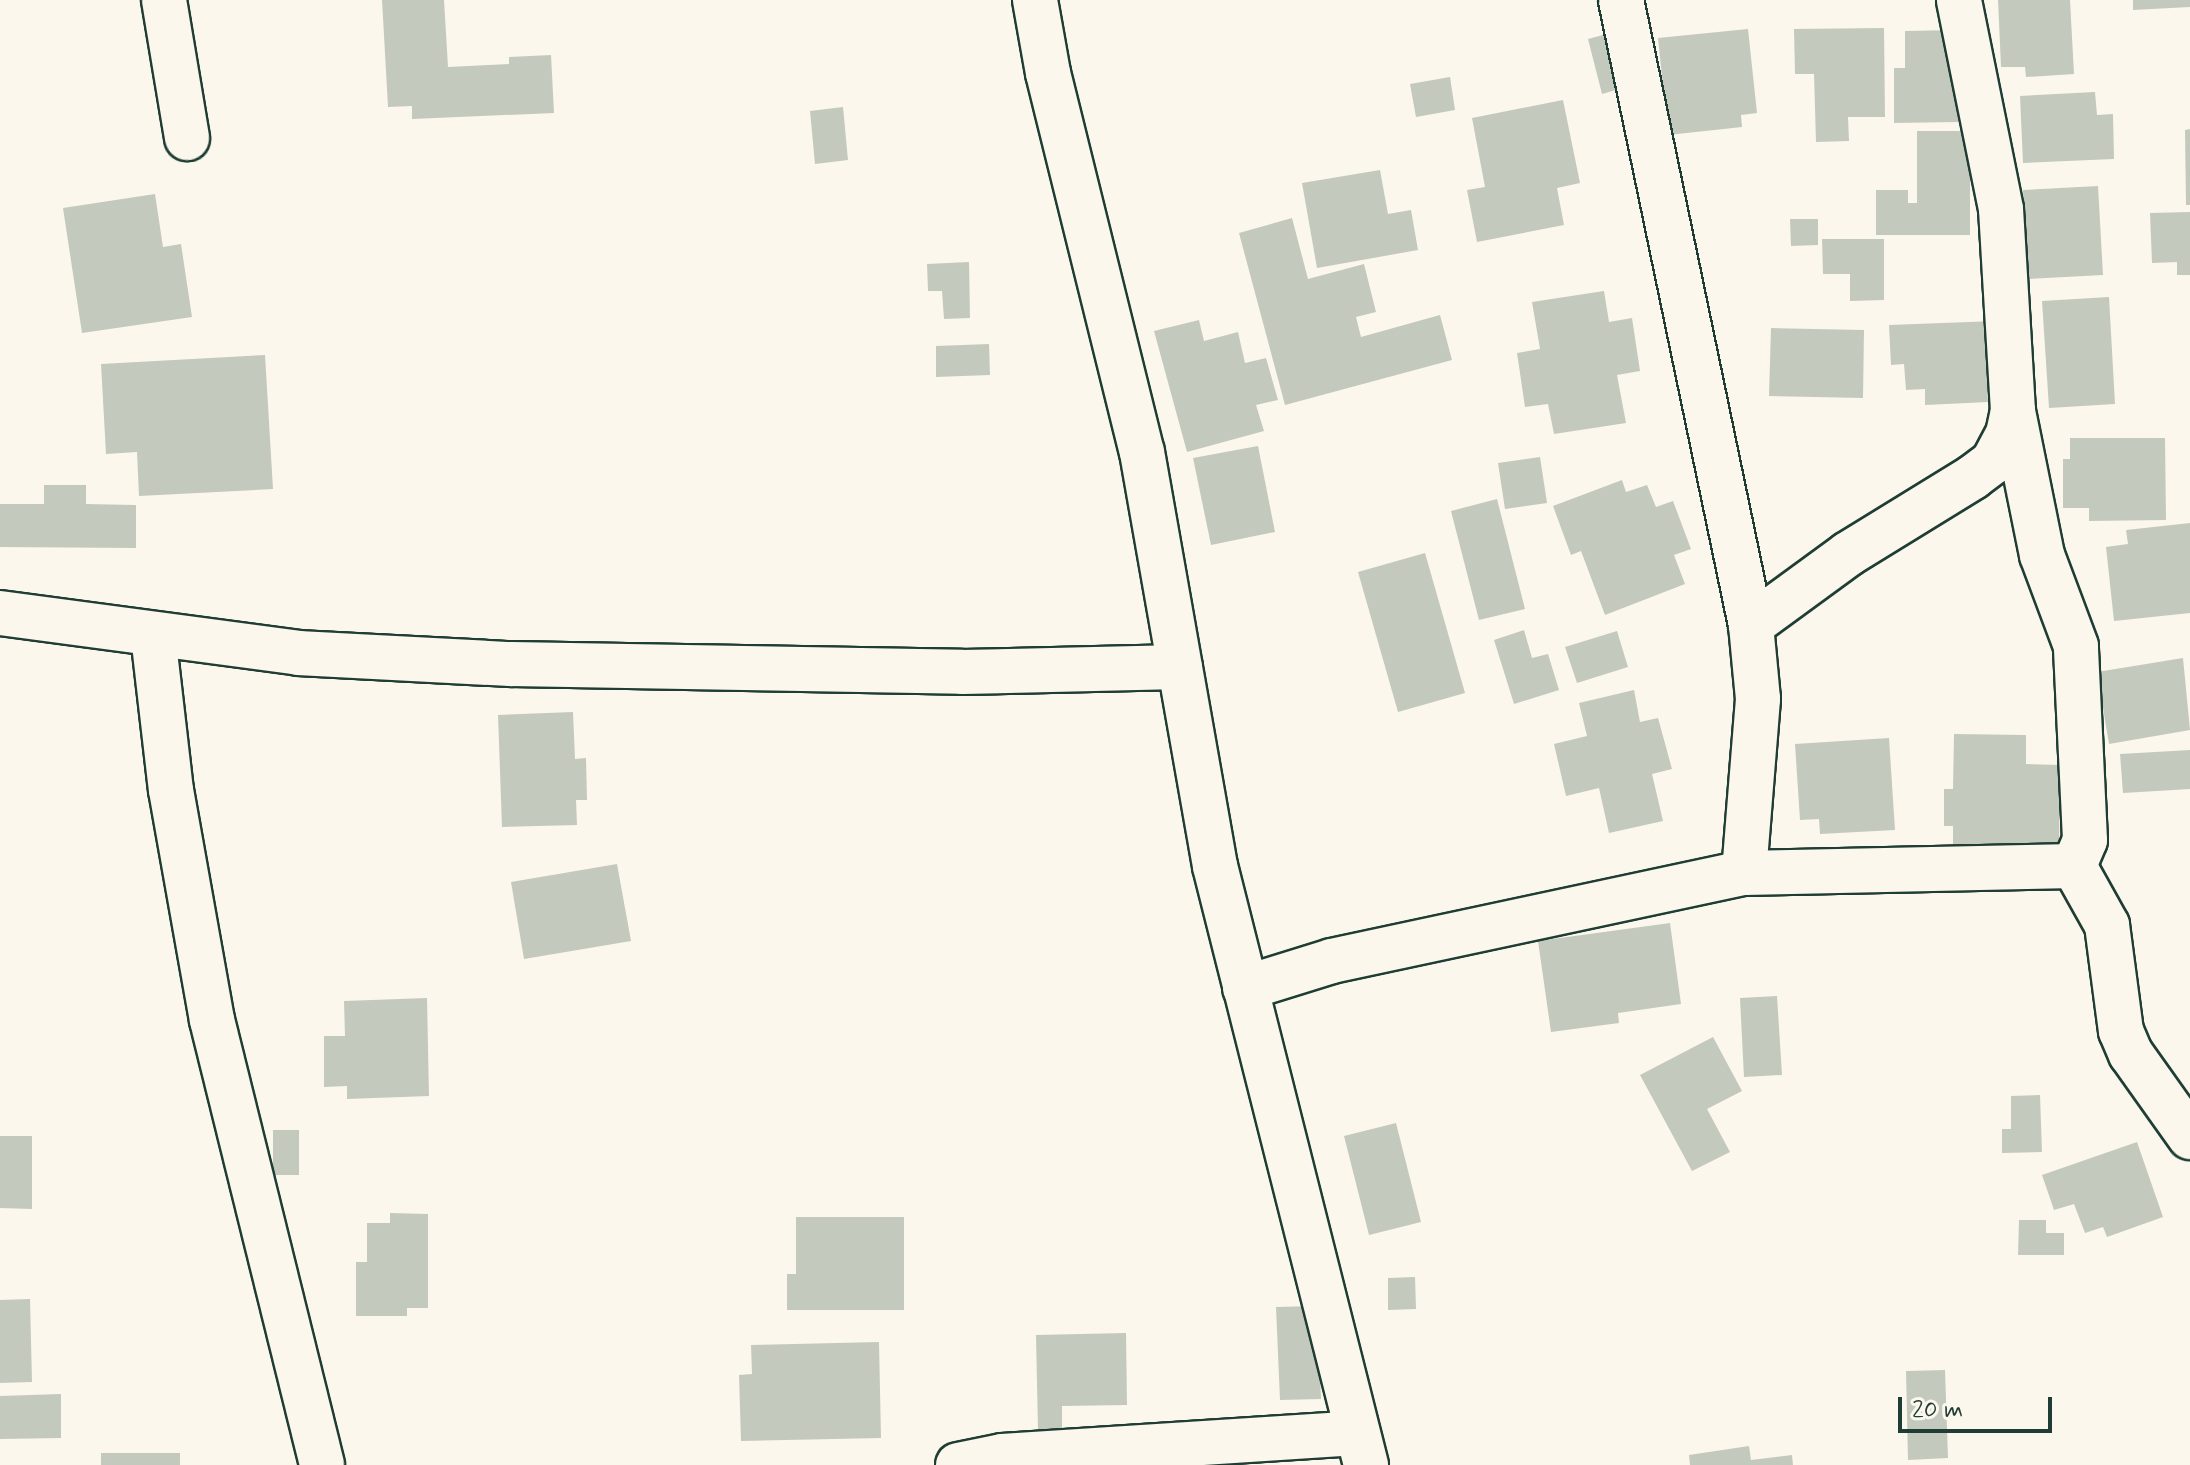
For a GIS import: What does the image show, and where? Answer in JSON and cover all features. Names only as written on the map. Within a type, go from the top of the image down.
[{"type":"street","points":[[164,0],[187,138]]},
{"type":"street","points":[[958,1465],[1002,1456],[1361,1449],[1291,1150],[1245,988],[1215,866],[1142,452],[1048,73],[1035,0]]},
{"type":"street","points":[[1621,0],[1751,625],[1758,699],[1744,873]]},
{"type":"street","points":[[1959,0],[2001,209],[2013,411],[2042,555],[2076,646],[2085,840],[2074,866]]},
{"type":"street","points":[[1751,625],[1848,554],[1993,462],[2013,411]]},
{"type":"street","points":[[0,613],[298,653],[511,664],[962,672],[1180,667]]},
{"type":"street","points":[[153,635],[171,790],[212,1020],[322,1465]]},
{"type":"street","points":[[1245,988],[1332,961],[1744,873],[2074,866]]},
{"type":"street","points":[[2074,866],[2107,925],[2121,1031],[2131,1054],[2190,1137]]},
{"type":"building","points":[[382,0],[444,0],[448,67],[509,64],[509,57],[551,55],[554,113],[412,119],[412,106],[388,107]]},
{"type":"building","points":[[1998,0],[2070,0],[2074,74],[2026,77],[2025,67],[2001,67]]},
{"type":"building","points":[[2133,0],[2190,0],[2190,7],[2133,10]]},
{"type":"building","points":[[1884,28],[1885,117],[1848,117],[1849,141],[1816,142],[1814,74],[1795,74],[1794,29]]},
{"type":"building","points":[[1748,29],[1757,113],[1741,115],[1742,127],[1668,135],[1658,38]]},
{"type":"building","points":[[1957,30],[1958,122],[1894,123],[1894,68],[1905,68],[1905,31]]},
{"type":"building","points":[[1618,31],[1633,85],[1602,94],[1588,39]]},
{"type":"building","points":[[1450,77],[1455,110],[1416,117],[1410,84]]},
{"type":"building","points":[[2095,92],[2097,115],[2113,114],[2114,159],[2023,163],[2020,96]]},
{"type":"building","points":[[1563,100],[1580,183],[1557,188],[1564,225],[1477,242],[1467,190],[1485,187],[1472,118]]},
{"type":"building","points":[[843,107],[848,160],[815,164],[810,111]]},
{"type":"building","points":[[2190,129],[2190,205],[2186,205],[2185,130]]},
{"type":"building","points":[[1917,131],[1970,131],[1970,235],[1876,235],[1876,190],[1908,190],[1908,203],[1917,203]]},
{"type":"building","points":[[1380,170],[1388,214],[1411,210],[1418,250],[1317,268],[1302,183]]},
{"type":"building","points":[[2098,186],[2103,275],[2028,279],[2023,190]]},
{"type":"building","points":[[155,194],[163,247],[181,244],[192,317],[82,333],[63,208]]},
{"type":"building","points":[[2190,212],[2190,275],[2177,275],[2177,262],[2152,263],[2150,213]]},
{"type":"building","points":[[1292,218],[1308,279],[1364,264],[1376,312],[1356,317],[1361,337],[1440,315],[1452,360],[1285,405],[1239,233]]},
{"type":"building","points":[[1790,219],[1818,219],[1818,245],[1791,246]]},
{"type":"building","points":[[1822,239],[1884,239],[1884,300],[1850,301],[1850,274],[1823,274]]},
{"type":"building","points":[[969,262],[970,318],[944,319],[942,291],[928,291],[927,264]]},
{"type":"building","points":[[1604,291],[1609,322],[1632,318],[1640,371],[1617,375],[1626,423],[1554,434],[1548,404],[1525,407],[1517,353],[1540,349],[1532,302]]},
{"type":"building","points":[[2109,297],[2115,404],[2049,408],[2042,301]]},
{"type":"building","points":[[1199,320],[1204,341],[1238,332],[1245,363],[1266,358],[1278,400],[1256,405],[1264,431],[1187,452],[1154,331]]},
{"type":"building","points":[[1996,321],[1997,354],[1986,354],[1988,402],[1925,405],[1925,389],[1906,390],[1904,364],[1891,365],[1889,325]]},
{"type":"building","points":[[1771,328],[1864,330],[1863,398],[1769,396]]},
{"type":"building","points":[[989,344],[990,375],[936,377],[936,346]]},
{"type":"building","points":[[265,355],[273,489],[139,496],[137,452],[106,454],[101,364]]},
{"type":"building","points":[[2070,438],[2165,438],[2166,520],[2089,521],[2089,508],[2063,508],[2063,459],[2070,459]]},
{"type":"building","points":[[1258,446],[1275,532],[1211,545],[1193,458]]},
{"type":"building","points":[[1540,457],[1547,503],[1505,509],[1498,463]]},
{"type":"building","points":[[1622,480],[1626,492],[1647,485],[1656,507],[1673,501],[1691,549],[1674,555],[1685,584],[1605,615],[1581,551],[1571,555],[1553,506]]},
{"type":"building","points":[[44,485],[86,485],[86,504],[136,505],[136,548],[0,547],[0,504],[44,504]]},
{"type":"building","points":[[1497,499],[1525,609],[1479,620],[1451,511]]},
{"type":"building","points":[[2190,523],[2190,613],[2114,621],[2106,547],[2128,544],[2126,530]]},
{"type":"building","points":[[1425,553],[1465,693],[1398,712],[1358,572]]},
{"type":"building","points":[[1524,630],[1532,658],[1548,654],[1559,690],[1514,704],[1494,640]]},
{"type":"building","points":[[1617,631],[1628,667],[1577,683],[1565,647]]},
{"type":"building","points":[[2183,658],[2190,730],[2109,744],[2097,672]]},
{"type":"building","points":[[1634,690],[1640,722],[1658,718],[1672,769],[1652,774],[1663,821],[1609,833],[1599,788],[1566,796],[1554,744],[1587,736],[1579,703]]},
{"type":"building","points":[[573,712],[575,759],[586,758],[587,800],[576,800],[577,825],[502,827],[498,715]]},
{"type":"building","points":[[1954,734],[2026,735],[2026,764],[2060,765],[2059,844],[2022,844],[2022,853],[1953,852],[1953,826],[1944,826],[1944,789],[1953,789]]},
{"type":"building","points":[[1889,738],[1895,830],[1820,834],[1819,819],[1800,820],[1795,744]]},
{"type":"building","points":[[2190,750],[2190,789],[2123,793],[2120,754]]},
{"type":"building","points":[[617,864],[631,941],[524,959],[511,882]]},
{"type":"building","points":[[1670,923],[1681,1004],[1618,1013],[1619,1023],[1551,1032],[1538,941]]},
{"type":"building","points":[[1777,996],[1782,1075],[1744,1077],[1740,998]]},
{"type":"building","points":[[427,998],[429,1096],[347,1099],[347,1086],[324,1087],[324,1036],[345,1036],[344,1001]]},
{"type":"building","points":[[1713,1037],[1742,1091],[1707,1109],[1730,1152],[1692,1171],[1640,1075]]},
{"type":"building","points":[[2040,1095],[2042,1152],[2002,1153],[2002,1129],[2011,1129],[2011,1096]]},
{"type":"building","points":[[1396,1123],[1421,1222],[1369,1235],[1344,1136]]},
{"type":"building","points":[[273,1130],[299,1130],[299,1175],[273,1175]]},
{"type":"building","points":[[0,1136],[32,1136],[32,1209],[0,1208]]},
{"type":"building","points":[[2137,1142],[2163,1217],[2107,1237],[2103,1227],[2085,1233],[2074,1204],[2054,1210],[2042,1175]]},
{"type":"building","points":[[390,1213],[428,1214],[428,1308],[407,1308],[407,1316],[356,1316],[356,1262],[367,1262],[367,1223],[390,1223]]},
{"type":"building","points":[[796,1217],[904,1217],[904,1310],[787,1310],[787,1274],[796,1274]]},
{"type":"building","points":[[2019,1220],[2046,1220],[2046,1233],[2064,1233],[2064,1255],[2018,1255]]},
{"type":"building","points":[[1415,1277],[1416,1309],[1388,1310],[1388,1278]]},
{"type":"building","points":[[30,1299],[32,1382],[0,1383],[0,1300]]},
{"type":"building","points":[[1317,1306],[1321,1399],[1280,1400],[1276,1307]]},
{"type":"building","points":[[1126,1333],[1127,1405],[1062,1406],[1062,1430],[1038,1430],[1036,1335]]},
{"type":"building","points":[[879,1342],[881,1438],[741,1441],[739,1375],[752,1374],[751,1345]]},
{"type":"building","points":[[1945,1370],[1948,1458],[1908,1460],[1906,1371]]},
{"type":"building","points":[[61,1394],[61,1438],[0,1439],[0,1396]]},
{"type":"building","points":[[1749,1446],[1751,1460],[1792,1455],[1793,1465],[1690,1465],[1689,1455]]},
{"type":"building","points":[[101,1453],[180,1453],[180,1465],[101,1465]]}]
